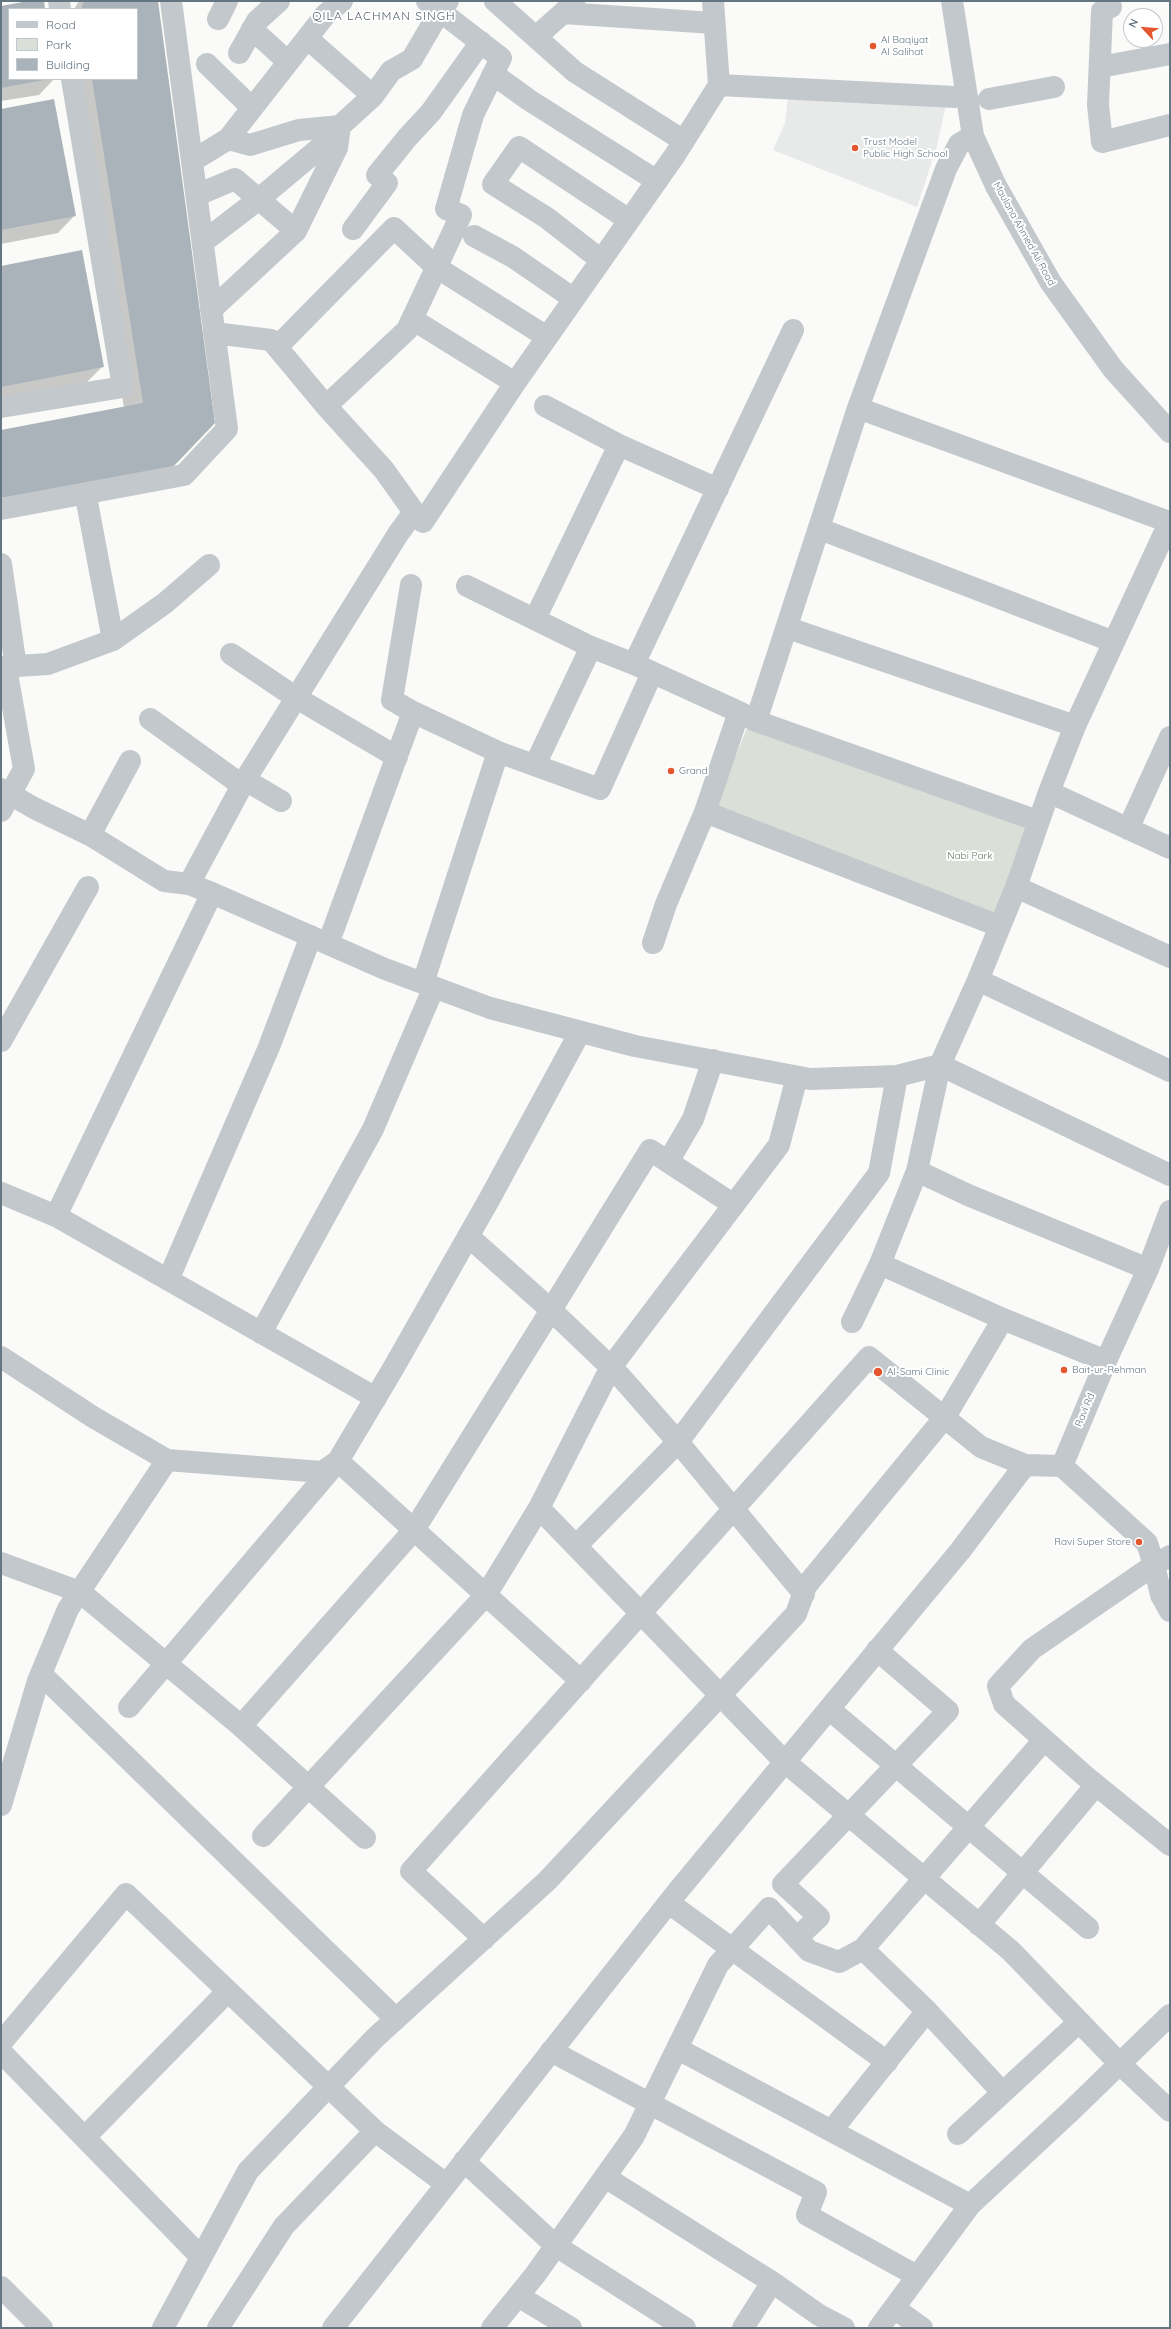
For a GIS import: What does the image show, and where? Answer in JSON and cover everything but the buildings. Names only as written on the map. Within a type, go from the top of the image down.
[{"type":"street","points":[[1,509],[184,475],[227,429],[171,1]]},
{"type":"street","points":[[239,53],[257,21],[279,1]]},
{"type":"street","points":[[192,161],[228,139],[326,14],[342,1]]},
{"type":"street","points":[[495,1],[575,72],[684,141]]},
{"type":"street","points":[[214,333],[271,340],[326,406],[384,470],[414,512],[423,522],[515,383],[657,181],[719,85],[713,1]]},
{"type":"street","name":"Maulana Ahmed Ali Road","points":[[952,1],[973,136],[996,186],[1051,283],[1113,369],[1170,432]]},
{"type":"street","points":[[1109,1],[1111,7],[1102,11],[1098,105],[1102,142],[1170,125]]},
{"type":"street","points":[[228,139],[250,144],[299,130],[340,126],[373,96],[391,71],[412,59],[438,4],[501,58],[473,115],[446,209],[461,215],[407,330],[326,406]]},
{"type":"street","points":[[536,37],[570,7],[714,23]]},
{"type":"street","points":[[252,29],[288,62]]},
{"type":"street","points":[[307,38],[373,96]]},
{"type":"street","points":[[353,229],[387,183],[378,175],[407,138],[432,112],[481,42]]},
{"type":"street","points":[[1100,67],[1170,54]]},
{"type":"street","points":[[207,64],[252,108]]},
{"type":"street","points":[[493,74],[529,100],[657,181]]},
{"type":"street","points":[[1,407],[124,387],[72,80]]},
{"type":"street","points":[[719,85],[954,97]]},
{"type":"street","points":[[989,99],[1054,87]]},
{"type":"street","points":[[212,310],[296,231],[337,148],[340,126]]},
{"type":"street","points":[[653,943],[666,904],[705,812],[788,628],[858,408],[946,169],[959,144],[973,136]]},
{"type":"street","points":[[203,242],[259,199],[322,146],[337,148]]},
{"type":"street","points":[[601,260],[547,218],[493,184],[519,147],[629,220]]},
{"type":"street","points":[[197,195],[235,179],[296,231]]},
{"type":"street","points":[[278,348],[394,228],[436,267],[547,337]]},
{"type":"street","points":[[474,236],[513,257],[574,299]]},
{"type":"street","points":[[412,319],[515,383]]},
{"type":"street","points":[[411,585],[392,700],[498,752],[600,789],[643,668],[718,489],[793,330]]},
{"type":"street","points":[[545,406],[619,445],[718,489]]},
{"type":"street","points":[[852,1322],[880,1264],[917,1171],[940,1065],[978,980],[998,926],[1016,887],[1038,821],[1076,726],[1170,522],[858,408]]},
{"type":"street","points":[[535,619],[619,445]]},
{"type":"street","points":[[87,502],[113,640]]},
{"type":"street","points":[[189,884],[244,783],[295,697],[398,534],[414,512]]},
{"type":"street","points":[[820,529],[1114,642]]},
{"type":"street","points":[[1,564],[8,668],[24,769],[4,798],[34,808],[90,835],[164,881],[189,884],[212,892],[385,969],[490,1008],[635,1046],[810,1079],[897,1076],[940,1065],[1170,1175]]},
{"type":"street","points":[[8,668],[48,664],[113,640],[165,603],[209,565]]},
{"type":"street","points":[[467,586],[592,647],[643,668],[748,717],[1038,821]]},
{"type":"street","points":[[788,628],[1076,726]]},
{"type":"street","points":[[535,765],[592,647]]},
{"type":"street","points":[[231,654],[295,697],[397,757]]},
{"type":"street","points":[[168,1280],[269,1047],[319,940],[397,757],[414,712]]},
{"type":"street","points":[[150,719],[244,783],[281,801]]},
{"type":"street","points":[[1128,829],[1170,737]]},
{"type":"street","points":[[261,1333],[373,1129],[429,985],[498,752]]},
{"type":"street","points":[[90,835],[130,761]]},
{"type":"street","points":[[1049,792],[1170,848]]},
{"type":"street","points":[[705,812],[998,926]]},
{"type":"street","points":[[1,1041],[88,887]]},
{"type":"street","points":[[1016,887],[1170,957]]},
{"type":"street","points":[[56,1216],[212,892]]},
{"type":"street","points":[[978,980],[1170,1071]]},
{"type":"street","points":[[130,1707],[338,1461],[376,1398],[468,1236],[580,1032]]},
{"type":"street","points":[[668,1162],[692,1119],[713,1060]]},
{"type":"street","points":[[576,1546],[678,1442],[880,1174],[897,1076]]},
{"type":"street","points":[[263,1836],[486,1595],[539,1508],[611,1367],[779,1145],[797,1077]]},
{"type":"street","points":[[241,1726],[414,1530],[650,1150],[734,1205]]},
{"type":"street","points":[[917,1171],[968,1195],[1148,1270]]},
{"type":"street","points":[[1,1193],[56,1216],[376,1398]]},
{"type":"street","name":"Ravi Rd","points":[[1062,1466],[1106,1361],[1148,1270],[1170,1211]]},
{"type":"street","points":[[468,1236],[551,1310],[611,1367],[735,1509],[804,1594]]},
{"type":"street","points":[[880,1264],[1003,1319],[1106,1361]]},
{"type":"street","points":[[163,2328],[248,2171],[328,2086],[396,2019],[548,1880],[796,1614],[806,1586],[945,1417],[1003,1319]]},
{"type":"street","points":[[1,1357],[93,1417],[167,1460],[322,1472],[338,1461]]},
{"type":"street","points":[[484,1939],[410,1870],[735,1509],[869,1357],[981,1447],[1025,1465],[1062,1466],[1147,1543],[1162,1560],[1161,1595],[1170,1611]]},
{"type":"street","points":[[3,1792],[41,1674],[68,1609],[167,1460]]},
{"type":"street","points":[[338,1461],[581,1681]]},
{"type":"street","points":[[342,2325],[446,2184],[551,2050],[784,1762],[960,1550],[1025,1465]]},
{"type":"street","points":[[539,1508],[784,1762],[849,1815],[923,1879],[1012,1951],[1120,2064],[1170,2111]]},
{"type":"street","points":[[1162,1560],[1032,1649],[998,1686],[1004,1704],[1096,1785],[1170,1845]]},
{"type":"street","points":[[1,1562],[80,1592],[241,1726],[365,1838]]},
{"type":"street","points":[[797,1938],[819,1917],[783,1884],[948,1711],[877,1650]]},
{"type":"street","points":[[41,1674],[396,2019]]},
{"type":"street","points":[[829,1709],[1088,1928]]},
{"type":"street","points":[[492,2328],[556,2246],[634,2136],[718,1966],[770,1908],[809,1951],[839,1962],[863,1949],[1044,1740]]},
{"type":"street","points":[[979,1925],[1096,1785]]},
{"type":"street","points":[[1,2042],[126,1894],[375,2130],[446,2184]]},
{"type":"street","points":[[669,1903],[887,2062]]},
{"type":"street","points":[[863,1949],[928,2011],[1002,2092]]},
{"type":"street","points":[[85,2137],[228,1992]]},
{"type":"street","points":[[832,2130],[928,2011]]},
{"type":"street","points":[[879,2328],[970,2205],[1170,2015]]},
{"type":"street","points":[[958,2134],[1079,2022]]},
{"type":"street","points":[[678,2049],[970,2205]]},
{"type":"street","points":[[551,2050],[816,2192],[806,2215],[918,2276]]},
{"type":"street","points":[[1,2052],[202,2257]]},
{"type":"street","points":[[218,2328],[284,2226],[375,2130]]},
{"type":"street","points":[[464,2161],[556,2246],[685,2328]]},
{"type":"street","points":[[605,2177],[772,2282],[819,2315],[844,2328]]},
{"type":"street","points":[[743,2328],[772,2282]]},
{"type":"street","points":[[1,2287],[42,2328]]},
{"type":"street","points":[[518,2296],[571,2328]]},
{"type":"street","points":[[894,2308],[922,2328]]},
{"type":"shaded area","name":"Trust Model Public High School","points":[[789,88],[947,100],[937,146],[917,207],[773,150],[785,123]]},
{"type":"green space","name":"Nabi Park","points":[[747,728],[1033,829],[996,915],[714,809]]},
{"type":"place","name":"Al Baqiyat Al Salihat","points":[[873,46]]},
{"type":"place","name":"Trust Model Public High School","points":[[855,148]]},
{"type":"place","name":"Grand","points":[[671,771]]},
{"type":"place","name":"Bait-ur-Rehman","points":[[1064,1370]]},
{"type":"place","name":"Al-Sami Clinic","points":[[878,1372]]},
{"type":"place","name":"Ravi Super Store","points":[[1139,1542]]},
{"type":"district","name":"QILA LACHMAN SINGH","points":[[384,16]]}]
